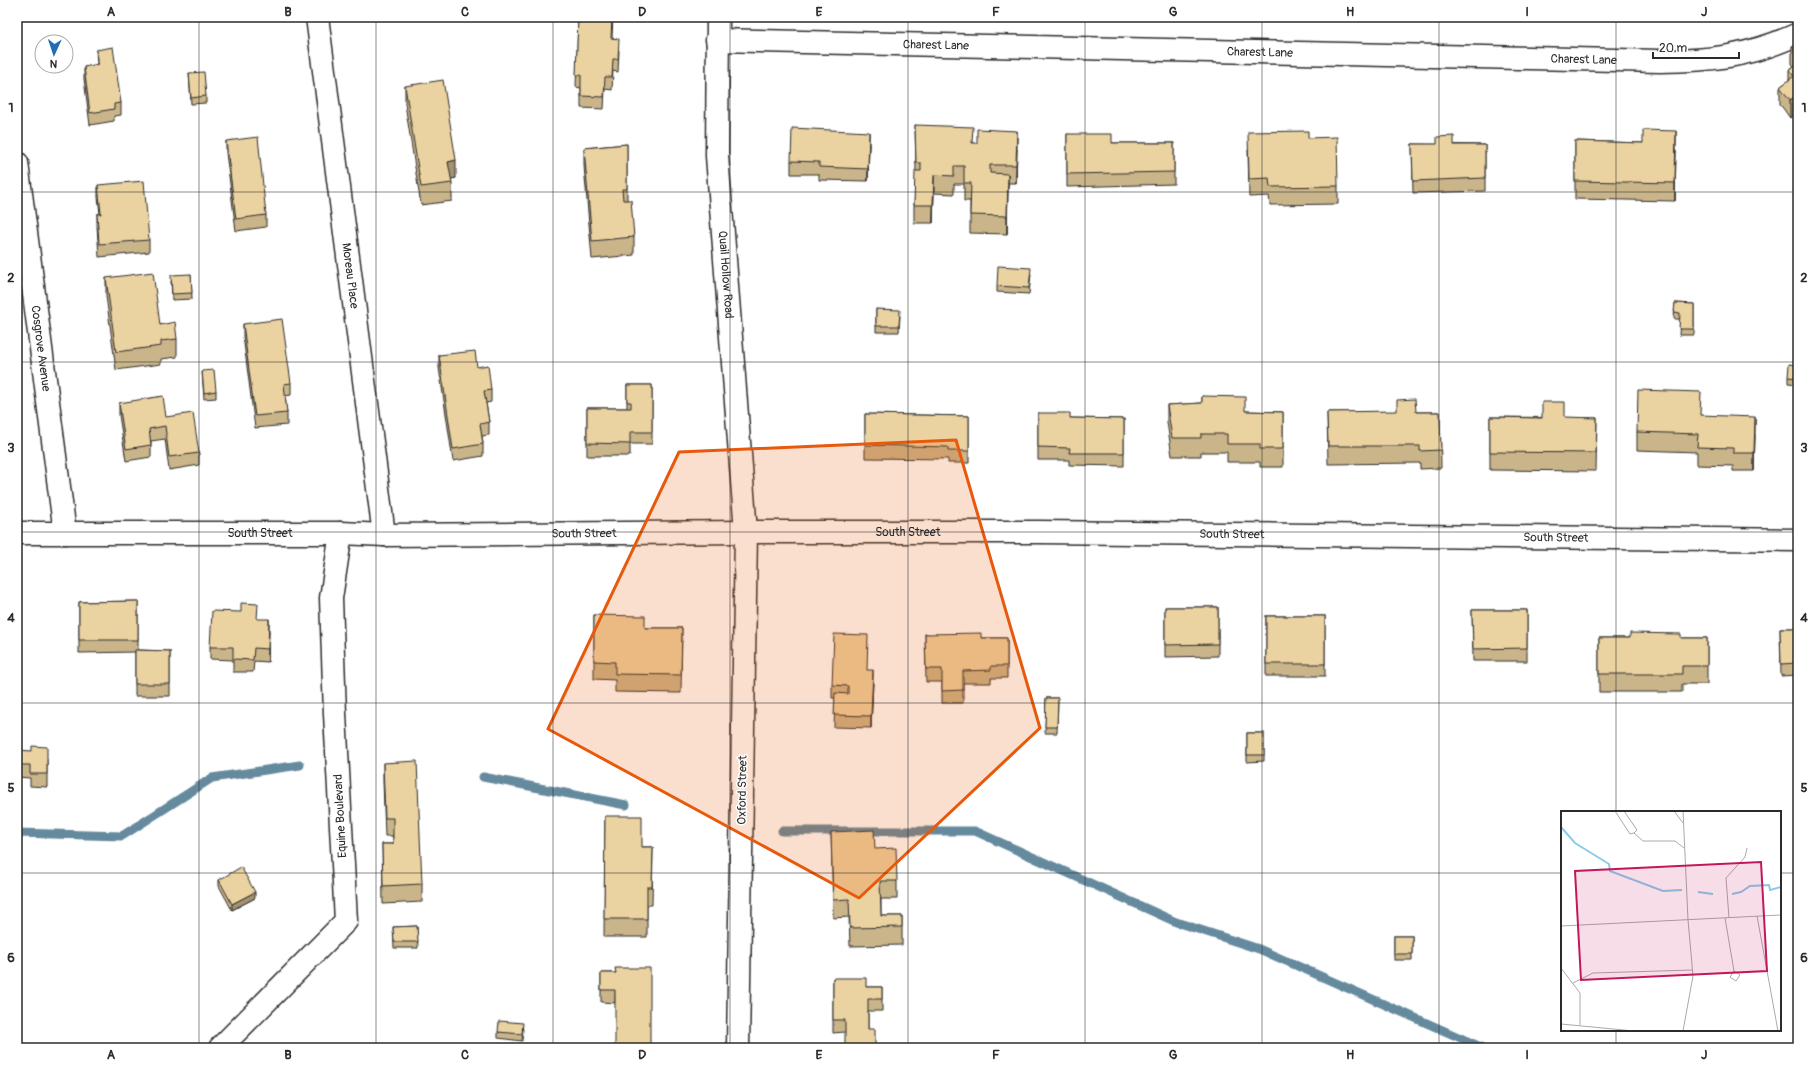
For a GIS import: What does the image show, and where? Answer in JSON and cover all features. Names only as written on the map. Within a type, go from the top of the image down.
[{"type":"street","name":"Moreau Place","points":[[317,17],[384,535]]},
{"type":"street","name":"Quail Hollow Road","points":[[718,17],[717,156],[746,532]]},
{"type":"street","name":"Charest Lane","points":[[717,40],[1695,61],[1730,57],[1765,48],[1798,34]]},
{"type":"street","name":"Cosgrove Avenue","points":[[17,163],[65,533]]},
{"type":"street","name":"South Street","points":[[17,533],[341,533],[384,535],[746,532],[1038,532],[1798,540]]},
{"type":"street","name":"Oxford Street","points":[[738,1048],[746,532]]},
{"type":"street","name":"Equine Boulevard","points":[[220,1048],[346,921],[335,714],[331,598],[341,533]]},
{"type":"highlighted area","points":[[956,440],[1040,728],[859,898],[548,729],[679,452]]},
{"type":"building","points":[[578,17],[612,17],[611,38],[619,39],[618,59],[613,59],[612,77],[605,77],[604,97],[581,96],[581,75],[576,75]]},
{"type":"building","points":[[1798,41],[1798,53],[1792,46]]},
{"type":"building","points":[[113,47],[121,103],[114,104],[114,109],[90,113],[84,67],[98,64],[96,50]]},
{"type":"building","points":[[1798,63],[1798,94],[1790,100],[1780,87],[1794,76],[1789,70]]},
{"type":"building","points":[[204,72],[206,96],[191,98],[189,73]]},
{"type":"building","points":[[443,80],[456,160],[448,162],[452,183],[421,187],[405,86]]},
{"type":"building","points":[[915,125],[973,127],[972,143],[977,143],[977,129],[1017,131],[1016,165],[990,165],[990,173],[1008,174],[1007,216],[970,215],[971,183],[964,183],[964,166],[954,166],[954,176],[934,175],[933,205],[914,205],[915,171],[921,171],[921,163],[916,163]]},
{"type":"building","points":[[792,128],[869,132],[868,169],[819,167],[819,162],[791,161]]},
{"type":"building","points":[[1643,130],[1676,131],[1675,183],[1575,181],[1575,141],[1643,143]]},
{"type":"building","points":[[1308,131],[1308,138],[1337,137],[1338,186],[1270,187],[1269,178],[1249,179],[1248,132]]},
{"type":"building","points":[[1067,134],[1112,134],[1112,143],[1174,143],[1174,172],[1067,174]]},
{"type":"building","points":[[1454,136],[1454,145],[1485,145],[1485,178],[1413,181],[1412,144],[1437,144],[1437,137]]},
{"type":"building","points":[[258,137],[266,215],[236,219],[226,141]]},
{"type":"building","points":[[627,144],[627,189],[622,189],[623,200],[631,200],[634,237],[592,241],[584,148]]},
{"type":"building","points":[[144,181],[149,240],[99,244],[97,214],[101,214],[98,185]]},
{"type":"building","points":[[998,266],[1031,268],[1029,288],[997,286]]},
{"type":"building","points":[[153,272],[160,325],[175,322],[177,339],[161,341],[161,346],[116,352],[106,278]]},
{"type":"building","points":[[191,274],[192,293],[172,294],[171,275]]},
{"type":"building","points":[[1675,303],[1694,304],[1694,329],[1679,329],[1680,313],[1674,312]]},
{"type":"building","points":[[876,309],[900,310],[899,326],[876,326]]},
{"type":"building","points":[[282,319],[291,383],[284,384],[287,413],[255,416],[243,324]]},
{"type":"building","points":[[475,351],[477,367],[488,365],[491,390],[484,391],[489,422],[480,424],[483,444],[453,449],[439,355]]},
{"type":"building","points":[[1789,364],[1798,365],[1798,378],[1788,377]]},
{"type":"building","points":[[214,370],[216,391],[204,393],[202,371]]},
{"type":"building","points":[[627,385],[652,385],[652,432],[630,432],[630,444],[587,443],[587,408],[631,408],[631,402],[627,402]]},
{"type":"building","points":[[1638,390],[1701,392],[1700,415],[1755,417],[1754,453],[1733,453],[1733,448],[1697,447],[1698,434],[1637,432]]},
{"type":"building","points":[[163,396],[166,417],[193,413],[199,453],[169,457],[165,426],[149,429],[151,445],[126,449],[119,403]]},
{"type":"building","points":[[1202,396],[1245,397],[1245,411],[1283,412],[1283,449],[1260,449],[1260,444],[1227,444],[1227,434],[1201,434],[1201,438],[1172,438],[1167,405],[1202,403]]},
{"type":"building","points":[[1415,399],[1416,412],[1440,412],[1441,450],[1420,451],[1420,446],[1328,446],[1327,412],[1397,411],[1397,400]]},
{"type":"building","points":[[1542,402],[1565,402],[1565,417],[1597,418],[1596,453],[1490,452],[1490,417],[1542,418]]},
{"type":"building","points":[[1038,413],[1070,413],[1070,418],[1124,419],[1124,453],[1069,453],[1070,448],[1038,447]]},
{"type":"building","points":[[865,414],[969,416],[969,451],[948,451],[948,447],[865,445]]},
{"type":"building","points":[[138,601],[138,640],[79,640],[79,602]]},
{"type":"building","points":[[241,603],[258,604],[257,619],[269,619],[268,649],[254,648],[253,660],[233,659],[233,647],[210,647],[212,611],[241,612]]},
{"type":"building","points":[[1165,607],[1218,607],[1218,644],[1165,645]]},
{"type":"building","points":[[1472,610],[1527,610],[1527,648],[1473,649]]},
{"type":"building","points":[[594,615],[645,616],[645,628],[682,628],[681,675],[615,674],[615,662],[594,661]]},
{"type":"building","points":[[1266,616],[1325,616],[1325,664],[1266,664]]},
{"type":"building","points":[[1780,628],[1798,628],[1798,663],[1781,664]]},
{"type":"building","points":[[981,633],[981,638],[1007,638],[1007,666],[991,666],[991,670],[963,671],[963,690],[942,691],[942,669],[926,669],[925,634]]},
{"type":"building","points":[[1630,633],[1681,634],[1681,638],[1707,638],[1707,666],[1682,666],[1682,674],[1599,674],[1599,638],[1630,638]]},
{"type":"building","points":[[834,634],[868,635],[867,670],[873,670],[871,716],[834,715],[835,693],[848,694],[848,686],[832,685]]},
{"type":"building","points":[[135,650],[170,651],[170,684],[135,684]]},
{"type":"building","points":[[1046,698],[1058,698],[1057,727],[1045,727]]},
{"type":"building","points":[[1247,733],[1264,733],[1264,755],[1247,755]]},
{"type":"building","points":[[32,746],[47,747],[47,774],[30,774],[30,765],[17,765],[17,750],[32,751]]},
{"type":"building","points":[[417,761],[422,884],[383,886],[382,844],[393,844],[393,818],[385,818],[383,763]]},
{"type":"building","points":[[605,816],[642,816],[642,847],[653,847],[652,887],[647,887],[647,919],[604,919]]},
{"type":"building","points":[[874,830],[875,849],[896,848],[897,881],[880,881],[881,916],[902,916],[902,927],[850,928],[849,899],[833,900],[831,832]]},
{"type":"building","points":[[241,867],[255,892],[232,904],[219,880]]},
{"type":"building","points":[[417,926],[418,942],[394,942],[393,927]]},
{"type":"building","points":[[1394,936],[1412,936],[1412,954],[1394,954]]},
{"type":"building","points":[[615,968],[650,968],[650,1048],[615,1048],[615,990],[601,990],[601,973],[616,973]]},
{"type":"building","points":[[833,978],[866,978],[866,987],[882,987],[882,999],[868,999],[868,1029],[875,1029],[875,1048],[845,1048],[845,1020],[833,1020]]},
{"type":"building","points":[[499,1021],[523,1023],[522,1034],[498,1032]]},
{"type":"waterway","points":[[17,833],[122,836],[212,778],[300,765]]},
{"type":"waterway","points":[[483,777],[626,805]]},
{"type":"waterway","points":[[782,831],[975,831],[1176,922],[1259,949],[1481,1048]]}]
